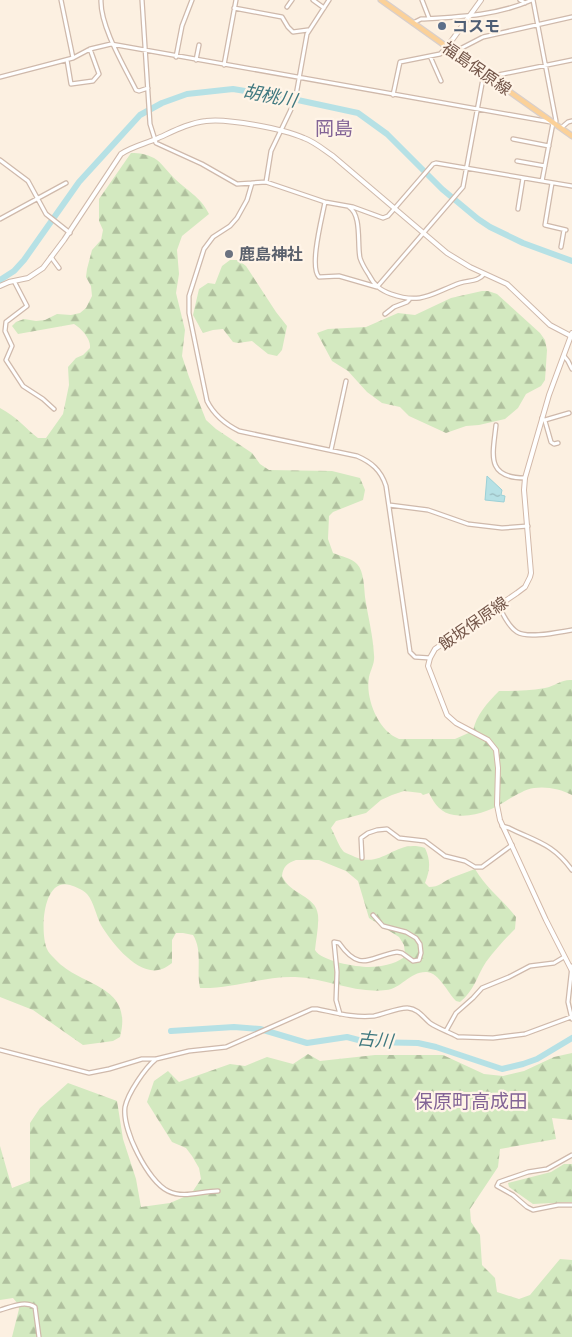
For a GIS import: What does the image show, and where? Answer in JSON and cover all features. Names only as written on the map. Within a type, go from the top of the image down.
[{"type":"main road","name":"福島保原線","points":[[382,0],[572,136]]},
{"type":"street","points":[[61,0],[72,58]]},
{"type":"street","points":[[101,0],[102,13],[113,45],[136,90],[140,91],[148,88]]},
{"type":"street","points":[[142,0],[150,124],[155,139],[158,144],[202,164],[236,184],[266,182],[325,202],[359,209],[384,218],[435,163],[572,186]]},
{"type":"street","points":[[176,57],[182,26],[191,0]]},
{"type":"street","points":[[224,65],[236,0]]},
{"type":"street","points":[[287,7],[292,0]]},
{"type":"street","points":[[313,0],[324,8]]},
{"type":"street","points":[[266,182],[270,154],[295,102],[308,30],[330,0]]},
{"type":"street","points":[[422,0],[429,18]]},
{"type":"street","points":[[393,95],[400,62],[442,53],[481,0]]},
{"type":"street","points":[[520,0],[525,3]]},
{"type":"street","points":[[413,22],[429,18],[470,16],[509,8],[532,0],[556,121],[553,123],[542,181]]},
{"type":"street","points":[[234,8],[282,17],[292,32],[308,30]]},
{"type":"street","points":[[454,52],[483,36],[572,17]]},
{"type":"street","points":[[0,77],[67,60],[90,49],[113,45],[553,123]]},
{"type":"street","points":[[196,60],[199,45]]},
{"type":"street","points":[[67,60],[71,84],[92,81],[99,74],[90,49]]},
{"type":"street","points":[[430,56],[442,82]]},
{"type":"street","points":[[493,79],[498,75],[572,60]]},
{"type":"street","points":[[377,287],[463,186],[484,73]]},
{"type":"street","points":[[0,286],[34,275],[43,268],[70,232],[118,158],[129,150],[186,126],[209,121],[226,121],[281,131],[304,138],[322,148],[447,253],[484,274],[507,284],[550,325],[571,335]]},
{"type":"street","points":[[561,128],[572,121]]},
{"type":"street","points":[[513,139],[548,146]]},
{"type":"street","points":[[0,160],[28,181],[46,214],[70,232]]},
{"type":"street","points":[[517,161],[545,166]]},
{"type":"street","points":[[518,209],[524,178]]},
{"type":"street","points":[[0,219],[66,183]]},
{"type":"street","points":[[552,183],[545,225],[565,230],[561,248]]},
{"type":"street","points":[[252,184],[247,200],[237,218],[230,226],[213,237],[204,249],[189,296],[189,313],[207,401],[219,419],[239,431],[357,456],[374,465],[384,478],[410,652],[415,657],[430,658]]},
{"type":"street","points":[[325,202],[314,261],[316,274],[319,277],[339,276],[377,287],[387,293],[409,300]]},
{"type":"street","points":[[349,207],[355,213],[360,258],[377,287]]},
{"type":"street","points":[[355,213],[359,209]]},
{"type":"street","points":[[51,258],[59,268]]},
{"type":"street","points":[[385,314],[394,307],[409,300],[429,296],[463,282],[479,279],[484,274]]},
{"type":"street","points":[[14,281],[27,306],[6,322],[5,331],[12,346],[6,360],[19,382],[54,409]]},
{"type":"street","name":"飯坂保原線","points":[[571,335],[525,478],[524,490],[528,526],[530,577],[525,587],[435,649],[428,666],[447,715],[456,723],[484,737],[496,750],[498,768],[496,805],[502,826],[564,957],[572,969]]},
{"type":"street","points":[[563,356],[568,361],[572,370]]},
{"type":"street","points":[[330,450],[346,381]]},
{"type":"street","points":[[558,443],[554,444],[551,442],[543,419],[569,413]]},
{"type":"street","points":[[496,425],[493,455],[496,467],[508,477],[525,478]]},
{"type":"street","points":[[389,505],[428,510],[468,524],[502,528],[528,526]]},
{"type":"street","points":[[499,606],[512,628],[522,634],[572,630]]},
{"type":"street","points":[[502,826],[549,846],[564,859],[572,870]]},
{"type":"street","points":[[362,858],[362,838],[368,833],[384,828],[402,839],[425,840],[445,856],[466,861],[477,868],[482,867],[512,845]]},
{"type":"street","points":[[340,1015],[336,1000],[337,972],[334,942],[339,943],[346,953],[352,957],[365,962],[397,952],[414,961],[420,957],[420,944],[413,935],[383,926],[373,915]]},
{"type":"street","points":[[446,1031],[456,1013],[482,988],[530,966],[554,963],[564,957]]},
{"type":"street","points":[[0,1050],[89,1072],[189,1051],[232,1045],[309,1010],[317,1009],[340,1015],[373,1016],[408,1008],[419,1012],[431,1023],[458,1037],[497,1038],[531,1032],[571,1018],[568,1002],[572,969]]},
{"type":"street","points":[[156,1059],[132,1090],[127,1101],[125,1115],[135,1146],[151,1176],[168,1191],[193,1195],[218,1191]]},
{"type":"street","points":[[572,1156],[546,1169],[528,1172],[499,1182],[497,1185],[533,1210],[558,1205],[572,1205]]},
{"type":"street","points":[[0,1310],[29,1304],[35,1307],[39,1337]]},
{"type":"green space","points":[[131,153],[140,154],[154,158],[159,162],[197,198],[209,214],[182,236],[177,250],[179,274],[176,293],[185,330],[182,356],[206,420],[252,453],[260,464],[269,470],[332,471],[360,478],[365,490],[363,500],[333,512],[329,516],[328,539],[333,553],[352,560],[361,571],[374,655],[369,677],[369,694],[375,713],[385,729],[399,739],[455,739],[473,731],[480,714],[499,691],[539,689],[572,680],[572,795],[553,788],[534,788],[521,792],[496,807],[476,814],[462,816],[449,814],[442,810],[436,805],[429,793],[423,795],[421,793],[404,791],[381,800],[366,813],[336,821],[331,828],[344,852],[365,860],[382,857],[405,847],[425,848],[429,865],[425,883],[429,887],[475,869],[484,882],[516,917],[515,929],[486,962],[472,988],[460,1002],[456,1001],[435,976],[427,972],[416,974],[391,989],[375,991],[295,977],[271,978],[224,987],[200,988],[199,954],[193,935],[176,933],[172,940],[172,963],[162,969],[144,968],[135,964],[127,957],[112,940],[101,925],[87,894],[81,889],[70,885],[61,885],[54,889],[45,908],[44,931],[47,949],[65,968],[102,988],[112,996],[119,1006],[122,1019],[120,1037],[113,1041],[83,1045],[33,1010],[0,997],[0,408],[38,438],[46,438],[63,414],[69,385],[68,367],[76,358],[83,355],[90,348],[83,331],[74,324],[18,334],[12,326],[24,319],[45,320],[57,314],[71,315],[80,313],[86,308],[92,296],[91,286],[86,277],[87,269],[92,250],[101,240],[103,230],[99,221],[99,199]],"holes":[[[319,860],[346,871],[358,881],[369,918],[399,937],[404,945],[405,954],[403,958],[387,965],[363,967],[331,960],[315,950],[318,924],[316,908],[313,903],[291,887],[282,876],[284,868],[293,861]]]},
{"type":"green space","points":[[230,260],[238,260],[246,266],[287,326],[282,350],[277,356],[268,354],[252,341],[233,342],[223,329],[203,333],[193,315],[199,289],[208,283],[215,284],[222,266]]},
{"type":"green space","points":[[482,291],[497,294],[540,333],[545,340],[547,350],[545,380],[541,386],[526,394],[518,408],[505,419],[466,426],[446,433],[409,416],[400,407],[382,403],[367,392],[348,371],[332,361],[317,333],[328,329],[366,327],[398,313],[415,315],[451,298]]},
{"type":"green space","points":[[572,1053],[572,1120],[552,1118],[556,1139],[500,1149],[498,1167],[470,1209],[471,1222],[480,1235],[482,1265],[495,1278],[497,1292],[519,1299],[530,1295],[560,1259],[572,1260],[572,1337],[12,1337],[19,1309],[18,1304],[13,1298],[0,1300],[0,1146],[12,1188],[30,1181],[30,1123],[40,1108],[68,1083],[117,1101],[123,1139],[136,1179],[141,1207],[170,1203],[191,1194],[201,1179],[199,1168],[192,1156],[186,1148],[172,1142],[147,1102],[154,1081],[168,1071],[179,1082],[230,1064],[245,1066],[267,1057],[293,1064],[308,1054],[320,1061],[375,1055],[443,1055],[484,1074],[503,1076],[524,1071],[554,1057]]},
{"type":"green space","points":[[564,1164],[572,1164],[572,1202],[533,1204],[509,1187],[508,1183],[551,1172]]},
{"type":"water","points":[[487,476],[502,490],[501,495],[505,496],[504,502],[485,500]]},
{"type":"waterway","name":"胡桃川","points":[[0,280],[14,271],[24,260],[79,182],[140,115],[162,103],[187,94],[233,89],[358,113],[387,134],[442,189],[478,219],[523,243],[572,261]]},
{"type":"waterway","name":"古川","points":[[171,1031],[234,1027],[260,1029],[307,1043],[347,1037],[366,1042],[418,1043],[436,1047],[502,1069],[537,1059],[572,1038]]},
{"type":"place","name":"コスモ","points":[[442,26]]},
{"type":"place","name":"鹿島神社","points":[[229,254]]},
{"type":"district","name":"岡島","points":[[334,128]]},
{"type":"district","name":"保原町高成田","points":[[471,1101]]}]
